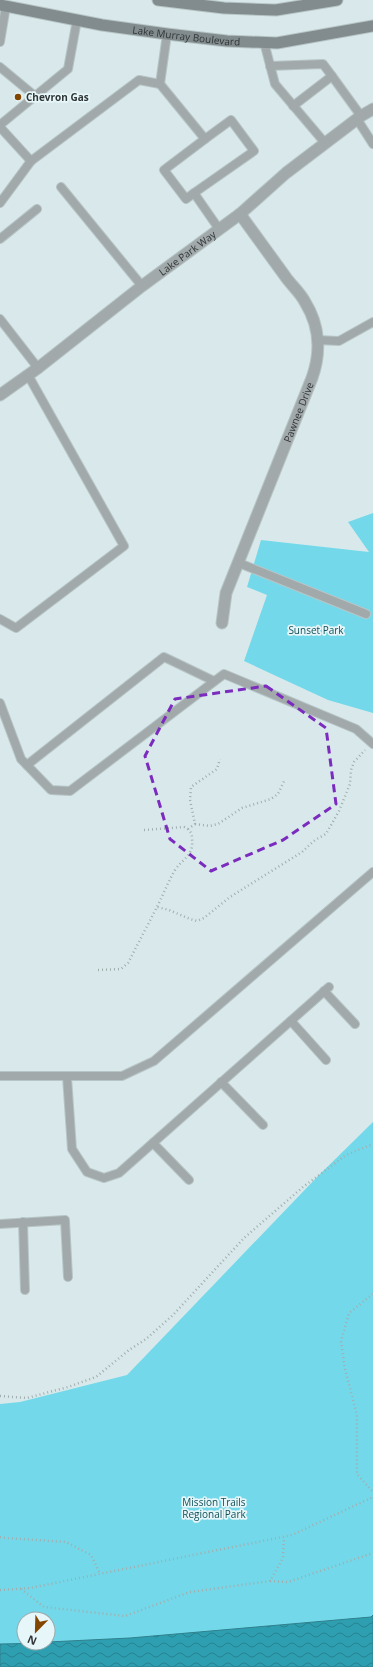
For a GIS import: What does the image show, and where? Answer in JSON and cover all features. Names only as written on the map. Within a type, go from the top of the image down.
[{"type":"main road","points":[[158,0],[231,8],[276,10],[302,3],[337,0]]},
{"type":"main road","name":"Lake Murray Boulevard","points":[[3,5],[77,20],[167,34],[227,41],[277,43],[373,26]]},
{"type":"street","name":"Lake Park Way","points":[[0,395],[38,368],[142,286],[240,214],[286,173],[325,143],[367,114]]},
{"type":"street","name":"Pawnee Drive","points":[[222,623],[226,593],[312,378],[318,357],[318,340],[315,323],[305,302],[290,284],[240,214]]},
{"type":"lane","points":[[0,42],[3,5]]},
{"type":"lane","points":[[31,162],[0,126],[68,69],[77,20]]},
{"type":"lane","points":[[160,84],[167,34]]},
{"type":"lane","points":[[264,42],[275,84],[325,143]]},
{"type":"lane","points":[[270,66],[323,64],[367,114],[373,144]]},
{"type":"lane","points":[[0,67],[35,96]]},
{"type":"lane","points":[[293,106],[332,76]]},
{"type":"lane","points":[[0,203],[31,162],[139,80],[160,84],[205,139]]},
{"type":"lane","points":[[232,120],[254,151],[186,200],[164,170],[205,139],[232,120]]},
{"type":"lane","points":[[61,187],[142,286]]},
{"type":"lane","points":[[194,193],[219,229]]},
{"type":"lane","points":[[0,239],[37,209]]},
{"type":"lane","points":[[0,319],[38,368]]},
{"type":"lane","points":[[318,340],[339,341],[373,322]]},
{"type":"lane","points":[[0,619],[16,628],[124,546],[28,375]]},
{"type":"lane","points":[[239,563],[366,614]]},
{"type":"lane","points":[[27,766],[164,657],[214,681]]},
{"type":"lane","points":[[0,703],[21,759],[52,790],[70,791],[224,674],[356,729],[372,743]]},
{"type":"lane","points":[[0,1076],[122,1076],[154,1061],[369,881],[373,872]]},
{"type":"lane","points":[[67,1077],[72,1149],[87,1172],[104,1178],[119,1173],[327,989],[355,1024]]},
{"type":"lane","points":[[291,1021],[326,1060]]},
{"type":"lane","points":[[221,1082],[263,1125]]},
{"type":"lane","points":[[153,1143],[189,1180]]},
{"type":"lane","points":[[0,1224],[65,1220],[68,1277]]},
{"type":"lane","points":[[23,1222],[25,1290]]},
{"type":"path","points":[[157,907],[197,921],[204,918],[230,897],[302,852],[315,840],[326,834],[339,812],[350,784],[351,770],[354,762],[372,743]]},
{"type":"path","points":[[195,824],[190,800],[191,787],[218,769],[220,759]]},
{"type":"path","points":[[188,829],[195,824],[210,826],[218,824],[242,808],[271,799],[278,794],[285,779]]},
{"type":"path","points":[[98,970],[121,969],[128,964],[176,870],[193,848],[191,832],[184,827],[172,826],[144,830]]},
{"type":"path","points":[[0,1396],[27,1398],[68,1387],[96,1377],[129,1350],[146,1339],[174,1315],[244,1238],[303,1187],[346,1155],[373,1144]]},
{"type":"path","points":[[373,1294],[349,1313],[341,1341],[345,1369],[357,1415],[357,1474],[373,1492]]},
{"type":"path","points":[[0,1590],[30,1588],[284,1537],[292,1535],[373,1497]]},
{"type":"path","points":[[0,1536],[4,1538],[66,1542],[91,1555],[100,1574]]},
{"type":"path","points":[[270,1581],[282,1558],[284,1537]]},
{"type":"path","points":[[21,1589],[44,1607],[125,1616],[190,1592],[270,1581],[288,1582],[373,1553]]},
{"type":"highlighted area","points":[[266,686],[326,728],[336,804],[283,840],[211,871],[170,839],[145,756],[175,699]]},
{"type":"green space","name":"Sunset Park","points":[[373,513],[373,713],[328,700],[244,661],[267,595],[247,587],[261,540],[369,552],[348,522]]},
{"type":"green space","name":"Mission Trails Regional Park","points":[[373,1122],[373,1667],[0,1667],[0,1404],[20,1402],[127,1375],[318,1176]]},
{"type":"water","points":[[373,1615],[373,1667],[0,1667],[0,1644],[16,1644],[16,1651],[56,1651],[56,1642],[130,1638],[371,1617]]},
{"type":"place","name":"Chevron Gas","points":[[18,97]]}]
